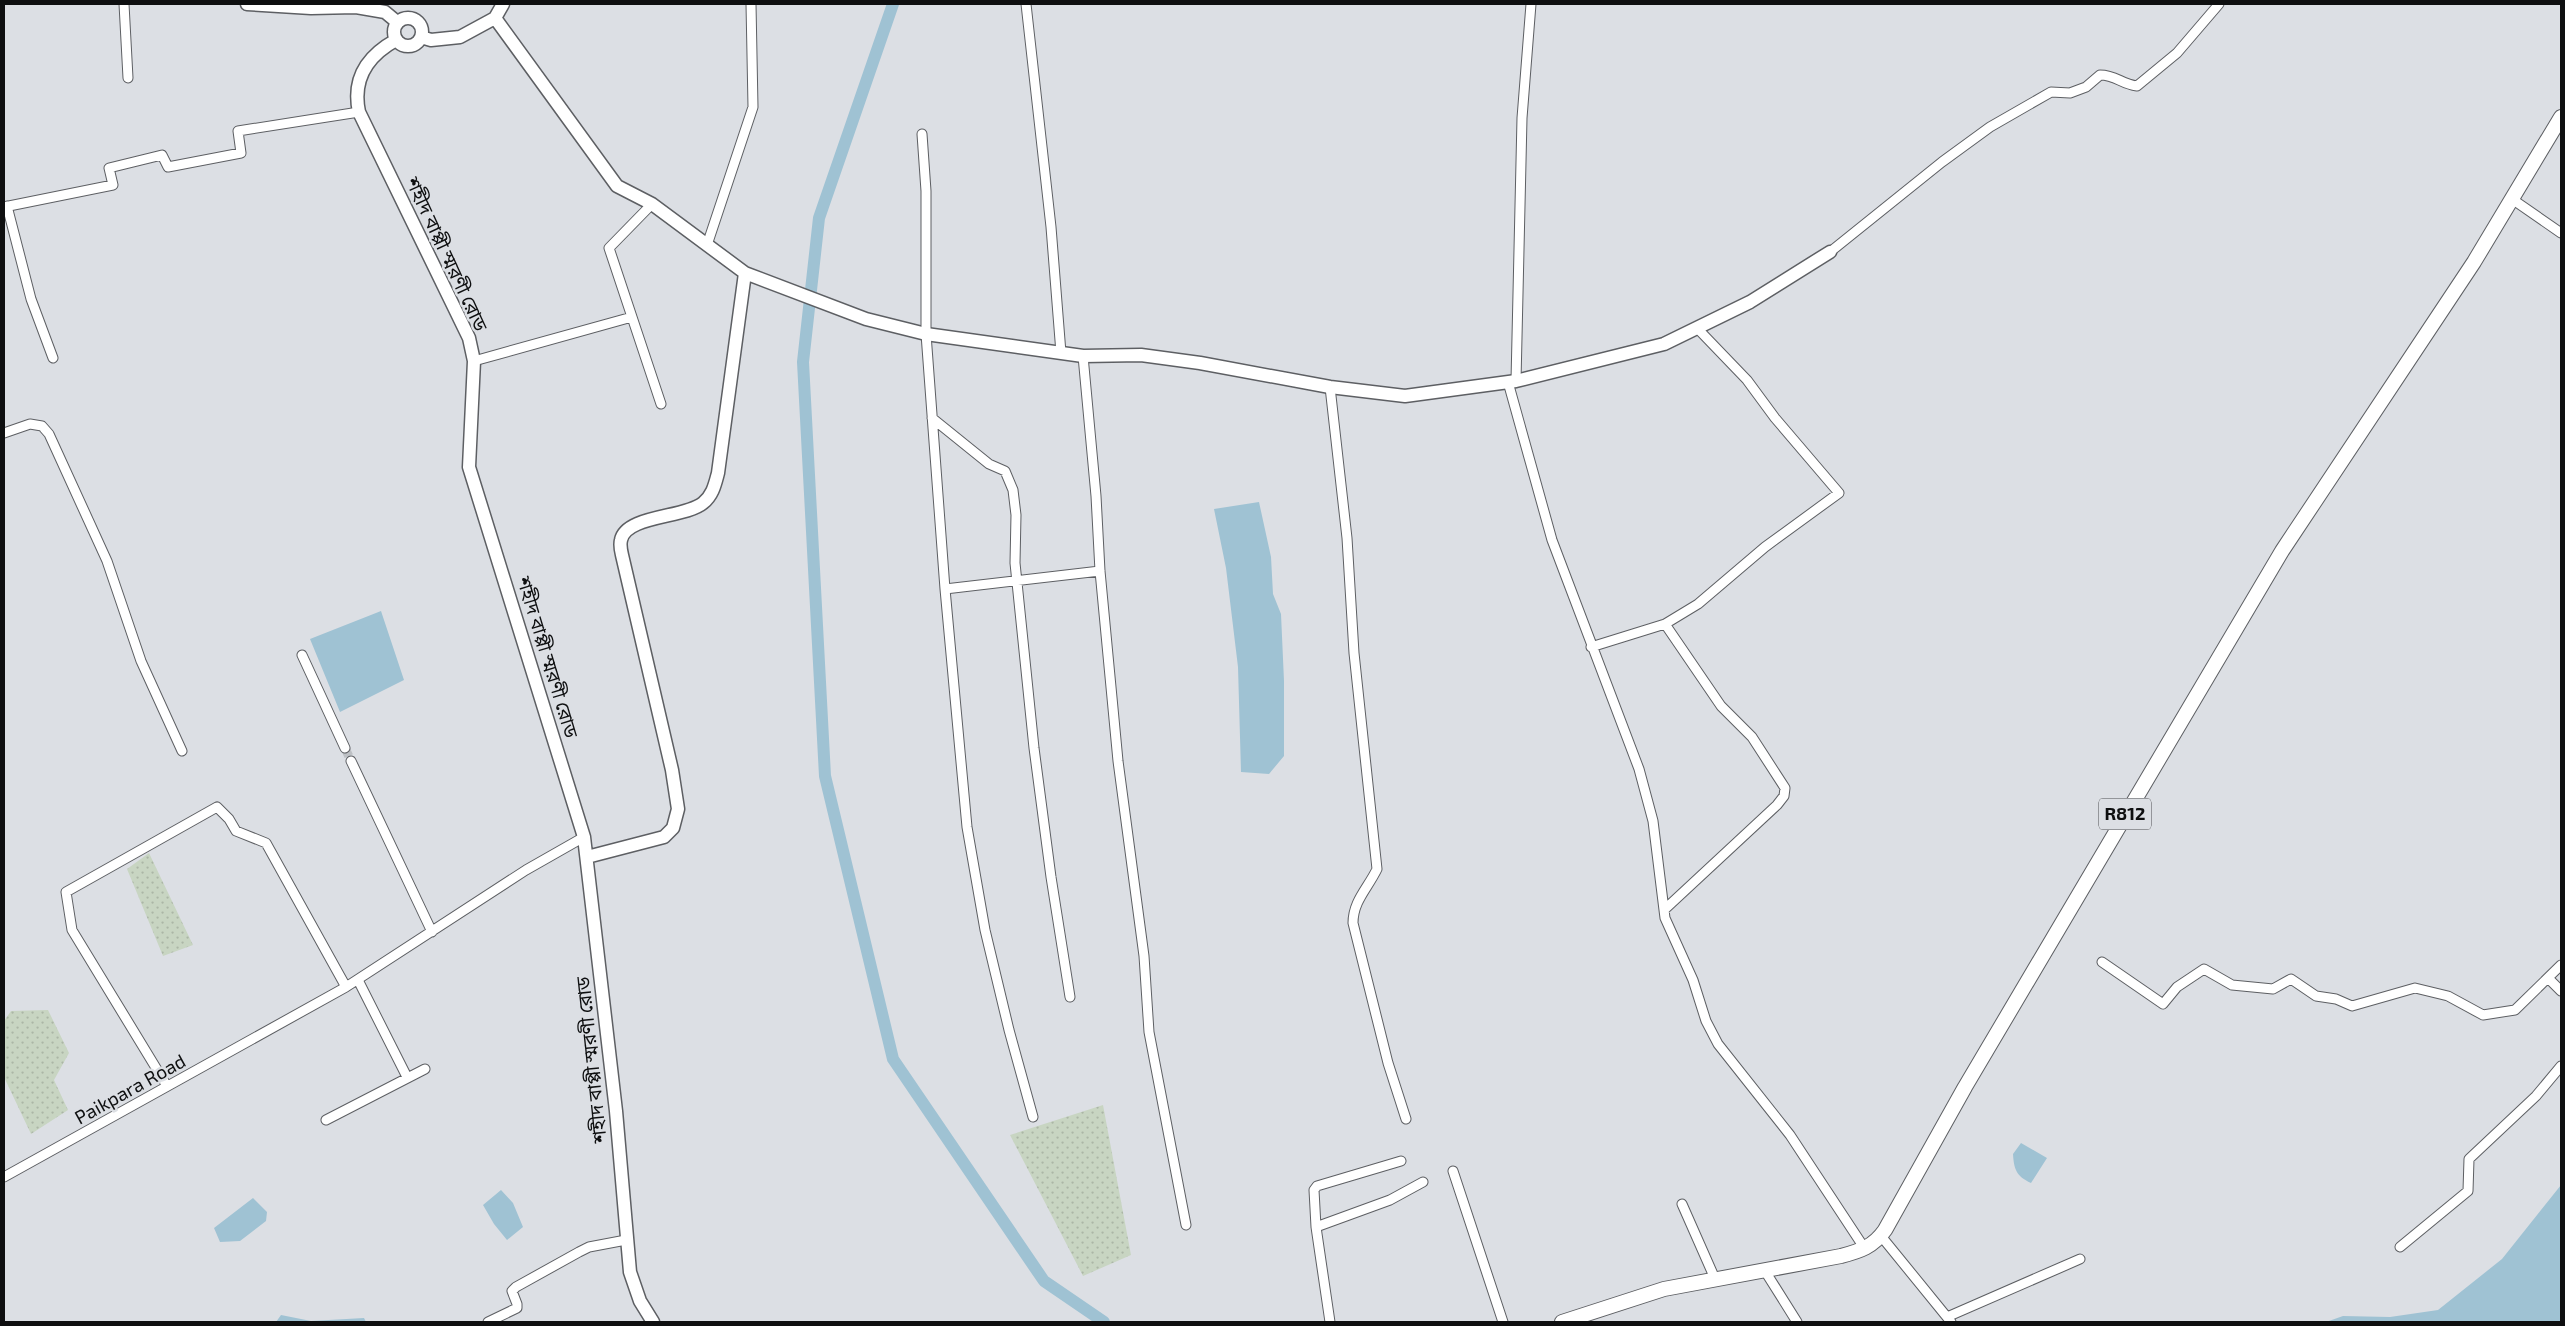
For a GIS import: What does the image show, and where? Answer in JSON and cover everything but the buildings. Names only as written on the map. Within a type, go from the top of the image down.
[{"type":"main road","name":"R812","points":[[1562,1322],[1664,1289],[1716,1281],[1841,1256],[1865,1249],[1876,1243],[1964,1087],[2282,551],[2427,334],[2561,117]]},
{"type":"street","points":[[124,4],[128,78]]},
{"type":"street","points":[[247,4],[311,8],[356,7],[385,12],[397,22]]},
{"type":"street","points":[[421,37],[431,40],[460,37],[495,18],[503,4]]},
{"type":"street","points":[[706,245],[753,107],[751,4]]},
{"type":"street","points":[[1026,4],[1051,227],[1061,353]]},
{"type":"street","points":[[1531,4],[1522,118],[1512,382],[1552,540],[1591,648],[1639,769],[1653,822],[1664,910],[1693,980],[1706,1021],[1718,1044],[1790,1135],[1865,1249]]},
{"type":"street","points":[[495,18],[617,186],[652,204],[745,273],[866,319],[926,334],[1084,356],[1141,355],[1158,357],[1330,387],[1406,396],[1512,382],[1664,344],[1750,302],[1830,252],[1970,141],[2051,92],[2070,93],[2086,87],[2100,75],[2112,74],[2126,84],[2137,86],[2177,53],[2218,4]]},
{"type":"street","points":[[406,18],[415,19],[421,27],[421,37],[411,45],[403,45],[396,40],[394,31],[397,22],[406,18]]},
{"type":"street","name":"শহীদ বাপ্পী স্মরণী রোড","points":[[396,40],[384,46],[357,81],[355,96],[359,112],[468,338],[474,361],[470,467],[584,838],[616,1111],[630,1272],[640,1301],[653,1322]]},
{"type":"street","points":[[53,358],[30,299],[5,207],[113,185],[109,168],[162,155],[168,167],[241,152],[238,131],[359,112]]},
{"type":"street","points":[[922,134],[926,191],[926,334],[945,589],[967,827],[985,930],[1009,1030],[1033,1117]]},
{"type":"street","points":[[2512,199],[2561,233]]},
{"type":"street","points":[[652,204],[609,248],[661,404]]},
{"type":"street","points":[[587,857],[664,837],[673,828],[678,809],[672,770],[622,555],[621,540],[627,529],[640,522],[691,509],[702,504],[712,493],[718,473],[745,273]]},
{"type":"street","points":[[474,361],[632,317]]},
{"type":"street","points":[[1591,648],[1665,624],[1698,604],[1765,547],[1839,492],[1775,418],[1747,380],[1697,328]]},
{"type":"street","points":[[1084,356],[1096,496],[1100,571],[1118,761],[1144,956],[1149,1032],[1186,1225]]},
{"type":"street","points":[[1330,387],[1347,538],[1354,653],[1377,862],[1377,869],[1371,882],[1357,900],[1352,911],[1352,923],[1388,1063],[1406,1119]]},
{"type":"street","points":[[932,418],[990,464],[1005,471],[1013,490],[1016,515],[1015,564],[1034,748],[1051,877],[1070,997]]},
{"type":"street","points":[[4,433],[30,424],[42,426],[49,434],[107,561],[140,660],[167,724],[182,751]]},
{"type":"street","points":[[945,589],[1100,571]]},
{"type":"street","points":[[1664,910],[1777,804],[1784,796],[1785,788],[1752,737],[1721,706],[1665,624]]},
{"type":"street","points":[[302,655],[345,748]]},
{"type":"street","points":[[351,761],[432,932]]},
{"type":"street","points":[[168,1086],[72,930],[66,892],[217,807],[229,819],[236,831],[266,843],[346,987]]},
{"type":"street","name":"Paikpara Road","points":[[4,1177],[358,980],[526,870],[584,838]]},
{"type":"street","points":[[2102,962],[2163,1004],[2177,987],[2204,969],[2232,985],[2273,989],[2291,979],[2316,996],[2336,998],[2352,1006],[2415,988],[2448,996],[2483,1015],[2515,1010],[2550,978],[2561,965]]},
{"type":"street","points":[[2550,978],[2561,991]]},
{"type":"street","points":[[358,980],[406,1077]]},
{"type":"street","points":[[2400,1247],[2468,1191],[2470,1159],[2536,1096],[2561,1066]]},
{"type":"street","points":[[326,1120],[406,1077],[425,1069]]},
{"type":"street","points":[[1330,1322],[1316,1227],[1314,1190],[1317,1186],[1401,1161]]},
{"type":"street","points":[[1453,1171],[1503,1322]]},
{"type":"street","points":[[1316,1227],[1390,1200],[1423,1182]]},
{"type":"street","points":[[1682,1204],[1716,1281]]},
{"type":"street","points":[[1881,1236],[1949,1319],[2080,1259]]},
{"type":"street","points":[[488,1322],[517,1308],[518,1304],[512,1291],[516,1287],[588,1248],[626,1240]]},
{"type":"street","points":[[1765,1271],[1797,1322]]},
{"type":"green space","points":[[149,853],[193,945],[163,956],[127,869]]},
{"type":"green space","points":[[48,1010],[69,1053],[54,1080],[68,1110],[31,1134],[4,1077],[4,1021],[11,1011]]},
{"type":"green space","points":[[1103,1105],[1131,1255],[1083,1276],[1010,1135]]},
{"type":"water","points":[[1259,502],[1271,557],[1273,594],[1281,614],[1284,681],[1284,756],[1269,774],[1241,772],[1238,667],[1226,568],[1214,509]]},
{"type":"water","points":[[381,611],[404,680],[340,712],[310,639]]},
{"type":"water","points":[[2021,1143],[2047,1158],[2031,1183],[2019,1175],[2014,1164],[2013,1154]]},
{"type":"water","points":[[2561,1185],[2561,1322],[2326,1322],[2343,1316],[2390,1317],[2438,1310],[2502,1259]]},
{"type":"water","points":[[501,1190],[513,1203],[523,1227],[507,1240],[494,1224],[483,1205]]},
{"type":"water","points":[[253,1198],[267,1212],[266,1221],[240,1241],[220,1242],[214,1228]]},
{"type":"water","points":[[281,1315],[311,1321],[364,1318],[366,1322],[276,1322]]},
{"type":"waterway","points":[[893,4],[819,218],[803,362],[825,776],[893,1059],[1044,1281],[1104,1322]]},
{"type":"tunnel","points":[[345,748],[351,761]]}]
